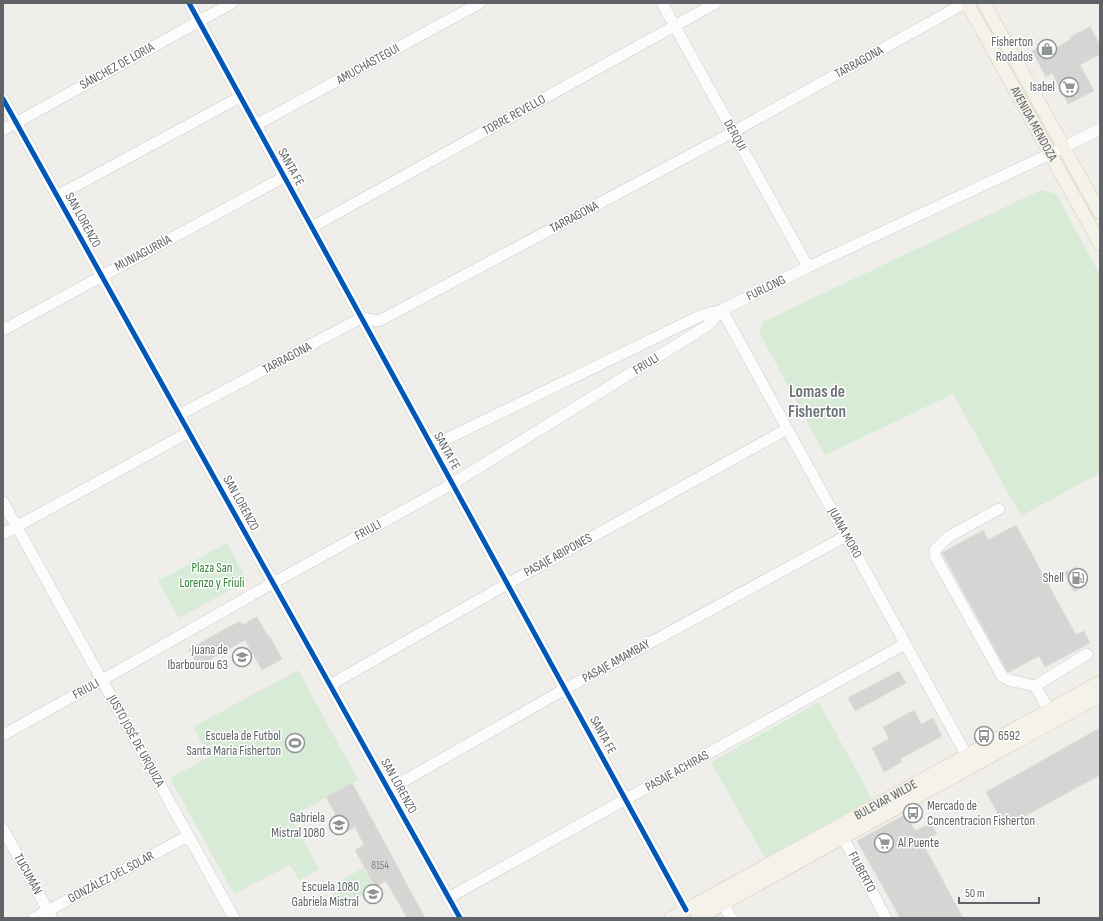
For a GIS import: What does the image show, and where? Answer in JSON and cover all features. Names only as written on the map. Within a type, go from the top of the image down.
[{"type":"main road","name":"AVENIDA MENDOZA","points":[[966,3],[1100,244]]},
{"type":"main road","name":"AVENIDA MENDOZA","points":[[984,3],[1100,213]]},
{"type":"main road","name":"BULEVAR WILDE","points":[[840,832],[967,756],[1100,682]]},
{"type":"main road","name":"BULEVAR WILDE","points":[[671,918],[686,910],[720,898],[840,832],[1100,696]]},
{"type":"main road","name":"BULEVAR WILDE","points":[[697,918],[720,898]]},
{"type":"street","name":"SANTA FE","points":[[189,3],[686,910]]},
{"type":"street","name":"SÁNCHEZ DE LORIA","points":[[3,130],[232,3]]},
{"type":"street","name":"AMUCHÁSTEGUI","points":[[256,126],[480,3]]},
{"type":"street","name":"DERQUI","points":[[662,3],[808,267]]},
{"type":"street","name":"TORRE REVELLO","points":[[312,227],[716,3]]},
{"type":"street","name":"TARRAGONA","points":[[179,415],[362,318],[379,321],[733,132],[966,3]]},
{"type":"street","points":[[57,196],[240,97]]},
{"type":"street","name":"SAN LORENZO","points":[[3,99],[460,918]]},
{"type":"street","name":"FURLONG","points":[[432,446],[702,315],[722,310],[808,267],[1050,154],[1100,129]]},
{"type":"street","name":"MUNIAGURRÍA","points":[[3,330],[284,177]]},
{"type":"street","name":"JUANA MORO","points":[[722,310],[967,756]]},
{"type":"street","name":"FRIULI","points":[[3,735],[452,484],[707,326],[722,310]]},
{"type":"street","name":"PASAJE ABIPONES","points":[[330,685],[506,584],[787,429]]},
{"type":"street","points":[[3,534],[189,432]]},
{"type":"street","name":"JUSTO JOSÉ DE URQUIZA","points":[[3,502],[234,918]]},
{"type":"street","points":[[999,509],[948,537],[935,550],[936,556],[1002,676],[1009,680],[1035,686],[1088,654]]},
{"type":"street","name":"PASAJE AMAMBAY","points":[[388,790],[565,689],[846,536]]},
{"type":"street","name":"PASAJE ACHIRAS","points":[[448,898],[905,644]]},
{"type":"street","points":[[1035,686],[1049,710]]},
{"type":"street","name":"TUCUMÁN","points":[[3,829],[50,914]]},
{"type":"street","name":"FILIBERTO","points":[[840,832],[886,918]]},
{"type":"street","name":"GONZÁLEZ DEL SOLAR","points":[[34,918],[50,914],[188,836]]},
{"type":"street","points":[[720,898],[732,918]]},
{"type":"green space","points":[[1041,190],[1056,194],[1100,275],[1100,473],[1021,516],[953,394],[825,455],[759,332],[763,322]]},
{"type":"green space","name":"Plaza San Lorenzo y Friuli","points":[[227,543],[247,581],[179,618],[158,581]]},
{"type":"green space","points":[[298,670],[358,780],[291,817],[319,869],[299,880],[290,865],[234,894],[170,778],[209,757],[193,727]]},
{"type":"green space","points":[[819,702],[872,799],[765,858],[711,762]]},
{"type":"green space","points":[[363,868],[375,889],[340,908],[329,887]]},
{"type":"building","points":[[1090,27],[1100,45],[1100,54],[1080,65],[1094,91],[1068,104],[1052,73],[1046,77],[1032,51],[1053,40],[1056,48],[1071,39],[1070,37]]},
{"type":"building","points":[[1016,525],[1076,635],[1084,631],[1090,643],[1045,667],[1039,656],[1009,672],[1007,671],[942,553],[983,530],[988,540]]},
{"type":"building","points":[[1076,567],[1086,586],[1074,592],[1064,573]]},
{"type":"building","points":[[257,617],[282,659],[262,670],[245,640],[198,666],[189,649],[240,621],[242,625]]},
{"type":"building","points":[[899,671],[906,683],[855,711],[848,698]]},
{"type":"building","points":[[914,710],[921,724],[933,718],[942,736],[900,759],[902,762],[884,772],[872,748],[889,739],[883,727]]},
{"type":"building","points":[[1100,728],[1100,775],[1005,827],[986,792]]},
{"type":"building","points":[[352,783],[425,918],[407,918],[386,881],[375,887],[355,850],[364,845],[355,827],[345,832],[326,797]]},
{"type":"building","points":[[906,814],[915,831],[931,823],[937,834],[922,842],[963,918],[900,918],[857,841]]},
{"type":"cycle path","points":[[189,3],[686,910]]},
{"type":"cycle path","points":[[3,99],[460,918]]},
{"type":"place","name":"Fisherton Rodados","points":[[1047,49]]},
{"type":"place","name":"Isabel","points":[[1069,87]]},
{"type":"place","name":"Shell","points":[[1078,578]]},
{"type":"place","name":"Juana de Ibarbourou 63","points":[[242,657]]},
{"type":"place","name":"6592","points":[[984,736]]},
{"type":"place","name":"Escuela de Futbol Santa Maria Fisherton","points":[[295,743]]},
{"type":"place","name":"Mercado de Concentracion Fisherton","points":[[913,813]]},
{"type":"place","name":"Gabriela Mistral 1080","points":[[339,825]]},
{"type":"place","name":"Al Puente","points":[[884,843]]},
{"type":"place","name":"Escuela 1080 Gabriela Mistral","points":[[373,894]]},
{"type":"district","name":"Lomas de Fisherton","points":[[817,402]]}]
